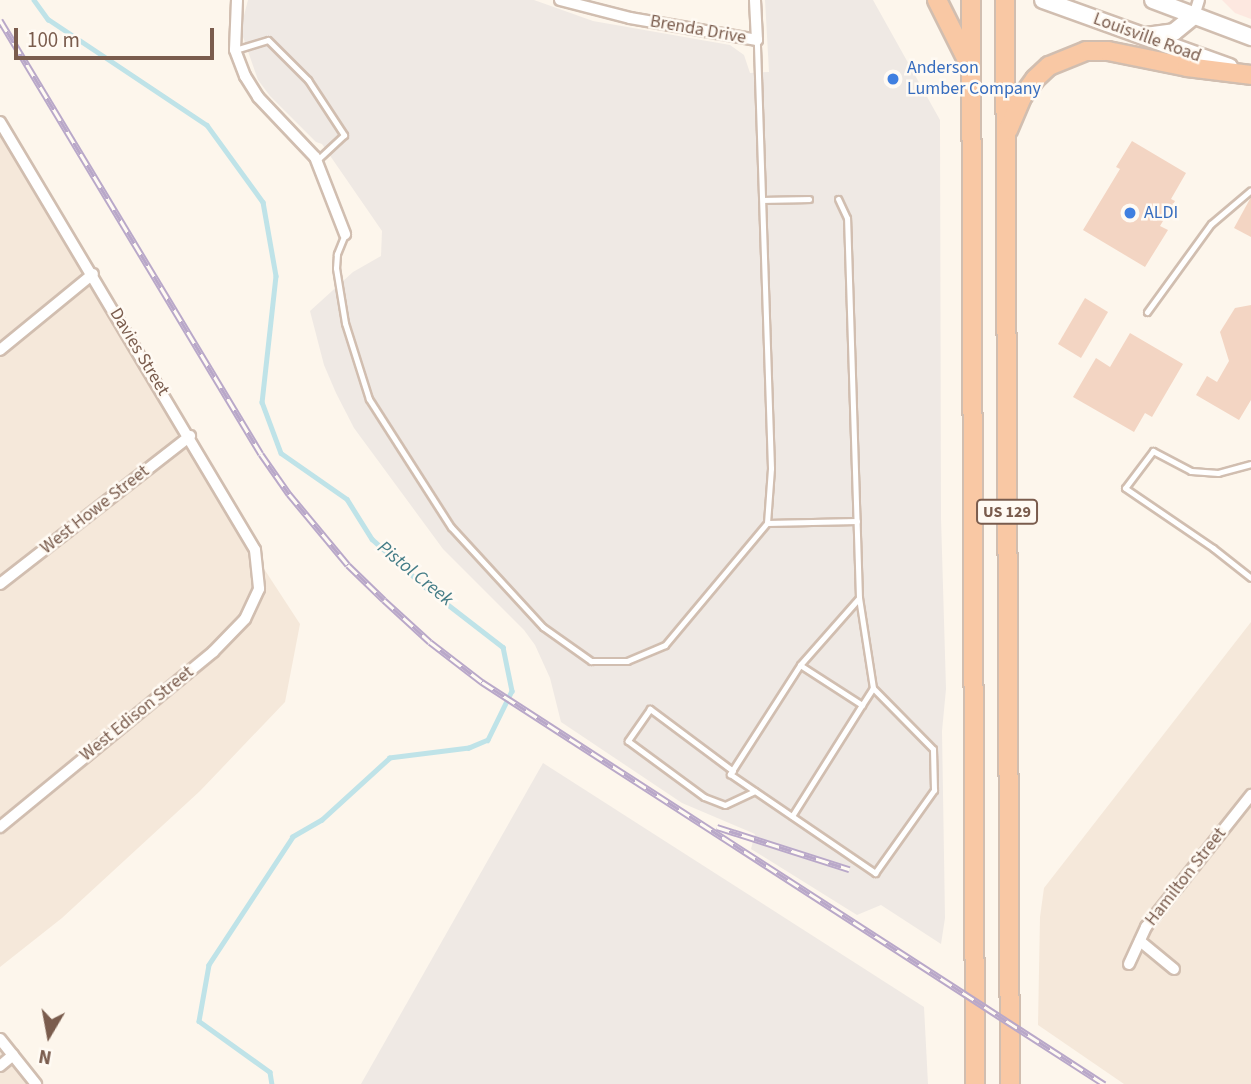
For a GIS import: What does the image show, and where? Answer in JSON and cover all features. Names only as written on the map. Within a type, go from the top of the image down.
[{"type":"highway","points":[[937,0],[970,66]]},
{"type":"highway","name":"US 129","points":[[971,0],[975,1084]]},
{"type":"highway","name":"US 129","points":[[1004,0],[1010,1084]]},
{"type":"highway","points":[[1005,137],[1021,97],[1035,79],[1049,66],[1078,53],[1108,51],[1187,67],[1251,75]]},
{"type":"main road","name":"Louisville Road","points":[[1043,0],[1251,75]]},
{"type":"main road","name":"Louisville Road","points":[[1153,0],[1175,3],[1194,16],[1251,37]]},
{"type":"main road","points":[[1140,37],[1174,32],[1194,16]]},
{"type":"street","points":[[237,0],[235,50],[245,76],[258,97],[317,160],[345,234]]},
{"type":"street","name":"Brenda Drive","points":[[560,0],[630,18],[757,40],[755,0]]},
{"type":"street","points":[[1194,16],[1199,0]]},
{"type":"street","name":"Davies Street","points":[[0,122],[190,436],[255,550],[259,589]]},
{"type":"street","points":[[0,351],[93,274]]},
{"type":"street","name":"West Howe Street","points":[[0,584],[190,436]]},
{"type":"street","name":"West Edison Street","points":[[0,827],[214,652],[246,620],[259,589]]},
{"type":"street","name":"Hamilton Street","points":[[1129,964],[1146,927],[1251,795]]},
{"type":"street","points":[[1140,941],[1174,969]]},
{"type":"street","points":[[0,1040],[36,1084]]},
{"type":"street","points":[[0,1066],[13,1055]]},
{"type":"lane","points":[[235,50],[268,40],[308,80],[344,135],[317,160]]},
{"type":"lane","points":[[345,234],[337,254],[336,268],[345,323],[369,399],[451,527],[543,627],[591,660],[626,661],[665,645],[767,523],[771,468],[757,40]]},
{"type":"lane","points":[[1147,313],[1211,224],[1251,190]]},
{"type":"lane","points":[[838,199],[847,218],[859,597],[873,688],[933,750],[934,790],[875,873],[730,774],[800,665],[859,597]]},
{"type":"lane","points":[[763,200],[809,200]]},
{"type":"lane","points":[[1251,464],[1218,473],[1191,471],[1153,451],[1125,488],[1251,578]]},
{"type":"lane","points":[[767,523],[857,521]]},
{"type":"lane","points":[[800,665],[862,705]]},
{"type":"lane","points":[[792,816],[873,688]]},
{"type":"lane","points":[[733,771],[650,709],[628,741],[704,797],[724,805],[755,791]]},
{"type":"shaded area","points":[[248,0],[534,0],[593,21],[730,45],[744,55],[750,73],[769,72],[765,0],[873,0],[940,120],[941,518],[946,689],[942,731],[945,918],[941,944],[881,905],[857,915],[751,849],[755,834],[682,803],[561,722],[550,678],[535,645],[524,630],[443,549],[354,428],[336,393],[324,365],[310,311],[353,272],[381,256],[382,231],[322,144],[316,142],[270,96],[258,80],[243,37],[242,23]]},
{"type":"shaded area","points":[[1222,0],[1251,0],[1251,19],[1235,13]]},
{"type":"shaded area","points":[[0,137],[10,142],[251,549],[300,624],[285,702],[200,791],[62,918],[0,967]]},
{"type":"shaded area","points":[[1251,622],[1251,1084],[1124,1084],[1038,1025],[1040,917],[1044,888]]},
{"type":"shaded area","points":[[543,763],[924,1007],[928,1084],[361,1084]]},
{"type":"shaded area","points":[[0,1045],[31,1084],[0,1084]]},
{"type":"building","name":"ALDI","points":[[1132,141],[1186,173],[1171,199],[1175,201],[1160,226],[1168,230],[1145,267],[1083,230],[1120,169],[1116,167]]},
{"type":"building","points":[[1251,197],[1251,237],[1234,228]]},
{"type":"building","points":[[1085,298],[1108,312],[1081,358],[1058,344]]},
{"type":"building","points":[[1251,305],[1251,400],[1239,420],[1196,395],[1207,376],[1217,382],[1229,361],[1220,332],[1235,308]]},
{"type":"building","points":[[1130,333],[1183,364],[1152,417],[1145,413],[1134,432],[1073,397],[1096,358],[1110,367]]},
{"type":"waterway","name":"Pistol Creek","points":[[34,0],[48,19],[207,125],[263,202],[276,276],[262,402],[281,453],[347,499],[372,539],[424,586],[503,647],[512,691],[488,740],[469,748],[390,758],[322,820],[293,837],[209,965],[199,1021],[270,1072],[272,1084]]},
{"type":"railway","points":[[0,20],[261,454],[289,494],[348,565],[384,600],[430,642],[482,682],[1104,1084]]},
{"type":"railway","points":[[717,827],[849,869]]},
{"type":"place","name":"Anderson Lumber Company","points":[[893,79]]},
{"type":"place","name":"ALDI","points":[[1130,213]]}]
